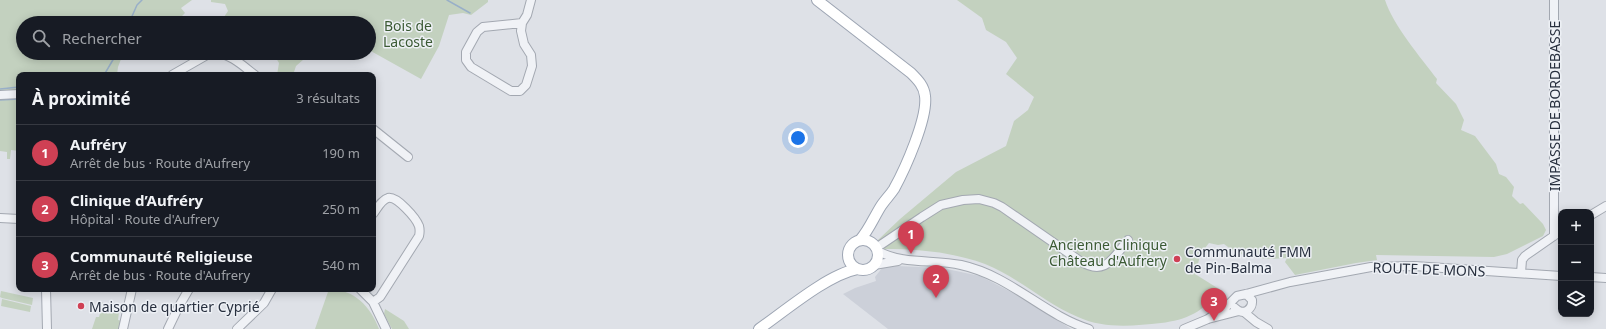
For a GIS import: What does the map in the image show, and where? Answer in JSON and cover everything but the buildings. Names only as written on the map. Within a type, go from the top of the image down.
[{"type":"main road","points":[[817,0],[911,73],[918,80],[926,98],[924,113],[906,163],[895,187],[878,210],[860,240],[849,248],[849,262],[857,269]]},
{"type":"main road","points":[[822,284],[843,273],[857,269],[866,270],[874,266],[878,256],[874,231],[878,210]]},
{"type":"main road","points":[[860,240],[866,240],[876,248]]},
{"type":"main road","points":[[759,329],[822,284],[841,267],[848,258]]},
{"type":"street","points":[[522,23],[483,27],[477,32],[466,52],[466,60],[471,67],[511,91],[520,91],[526,85],[532,66],[531,55],[522,38],[522,23],[531,0]]},
{"type":"street","name":"IMPASSE DE BORDEBASSE","points":[[1554,0],[1558,234]]},
{"type":"street","points":[[177,72],[198,60]]},
{"type":"street","points":[[235,60],[251,72]]},
{"type":"street","points":[[0,95],[16,94]]},
{"type":"street","points":[[376,131],[408,157]]},
{"type":"street","points":[[373,302],[380,297],[419,236],[420,230],[418,224],[398,201],[393,198],[388,198],[376,210]]},
{"type":"street","points":[[1089,329],[1072,322],[989,274],[962,265],[886,256],[876,248],[922,217],[942,206],[975,199],[986,200],[1002,207],[1080,261],[1094,268],[1099,268],[1108,264],[1128,240]]},
{"type":"street","points":[[1594,213],[1606,206]]},
{"type":"street","points":[[0,218],[16,219]]},
{"type":"street","points":[[1521,273],[1522,260],[1525,256],[1558,234]]},
{"type":"street","points":[[874,266],[886,262],[911,260]]},
{"type":"street","name":"ROUTE DE MONS","points":[[1246,294],[1274,286],[1371,267],[1414,266],[1558,276]]},
{"type":"street","points":[[1594,277],[1606,278]]},
{"type":"street","name":"ROUTE DE MONS","points":[[1252,304],[1260,294],[1274,286]]},
{"type":"street","points":[[46,292],[47,329]]},
{"type":"street","points":[[123,329],[131,292]]},
{"type":"street","points":[[168,329],[187,292]]},
{"type":"street","points":[[237,329],[264,303],[270,292]]},
{"type":"street","points":[[363,292],[373,302],[386,329]]},
{"type":"street","points":[[1208,319],[1234,300],[1239,294],[1246,294],[1250,297],[1252,304],[1265,327]]},
{"type":"street","points":[[1234,300],[1235,308],[1265,327]]},
{"type":"street","points":[[1184,329],[1208,319],[1248,310],[1252,304]]},
{"type":"shaded area","points":[[897,266],[942,268],[980,276],[1029,301],[1071,329],[888,329],[843,294],[876,281],[875,277],[882,268]]},
{"type":"green space","points":[[0,0],[192,0],[181,8],[185,13],[182,16],[16,16],[16,60],[121,60],[117,72],[16,72],[16,151],[11,150],[10,159],[7,159],[7,152],[0,151]]},
{"type":"green space","name":"Bois de Lacoste","points":[[211,0],[488,0],[488,2],[471,15],[463,13],[449,15],[439,46],[421,79],[376,54],[376,16],[225,16],[228,11],[225,4],[211,2]]},
{"type":"green space","name":"Ancienne Clinique Château d'Aufrery","points":[[957,0],[1385,0],[1394,20],[1437,79],[1436,83],[1456,104],[1464,120],[1461,130],[1475,136],[1496,164],[1499,174],[1506,177],[1514,187],[1512,196],[1520,204],[1523,203],[1543,224],[1546,230],[1543,236],[1507,254],[1494,257],[1376,255],[1377,260],[1295,275],[1285,262],[1287,258],[1270,259],[1246,256],[1224,244],[1218,245],[1209,243],[1201,253],[1195,274],[1219,289],[1208,304],[1194,314],[1179,320],[1129,326],[1108,325],[1088,321],[1078,317],[1054,305],[997,269],[973,260],[935,252],[884,249],[878,240],[900,219],[956,172],[1006,146],[1014,121],[1028,110],[1034,97],[1006,74],[1017,58],[1006,42],[986,30],[982,18]]},
{"type":"green space","points":[[277,60],[303,60],[296,66],[294,72],[278,72],[279,63]]},
{"type":"green space","points":[[1,291],[33,298],[32,305],[2,298],[0,297]]},
{"type":"green space","points":[[328,292],[346,292],[354,296],[366,307],[376,321],[379,329],[315,329]]},
{"type":"green space","points":[[2,299],[31,306],[30,312],[1,306]]},
{"type":"green space","points":[[99,302],[125,308],[123,313],[119,312],[118,320],[122,321],[120,329],[92,329],[96,317],[99,317],[101,310],[98,308]]},
{"type":"green space","points":[[385,309],[404,321],[409,329],[392,329],[384,314]]},
{"type":"waterway","points":[[132,16],[137,5],[142,0]]},
{"type":"waterway","points":[[447,0],[470,13]]},
{"type":"waterway","points":[[106,72],[113,60]]},
{"type":"waterway","points":[[0,89],[16,87]]},
{"type":"waterway","points":[[0,100],[16,99]]},
{"type":"place","name":"Aufréry","points":[[911,254]]},
{"type":"place","name":"Communauté FMM de Pin-Balma","points":[[1177,259]]},
{"type":"place","name":"Clinique d’Aufréry","points":[[936,298]]},
{"type":"place","name":"Maison de quartier Cyprié","points":[[81,306]]},
{"type":"place","name":"Communauté Religieuse","points":[[1214,321]]}]
